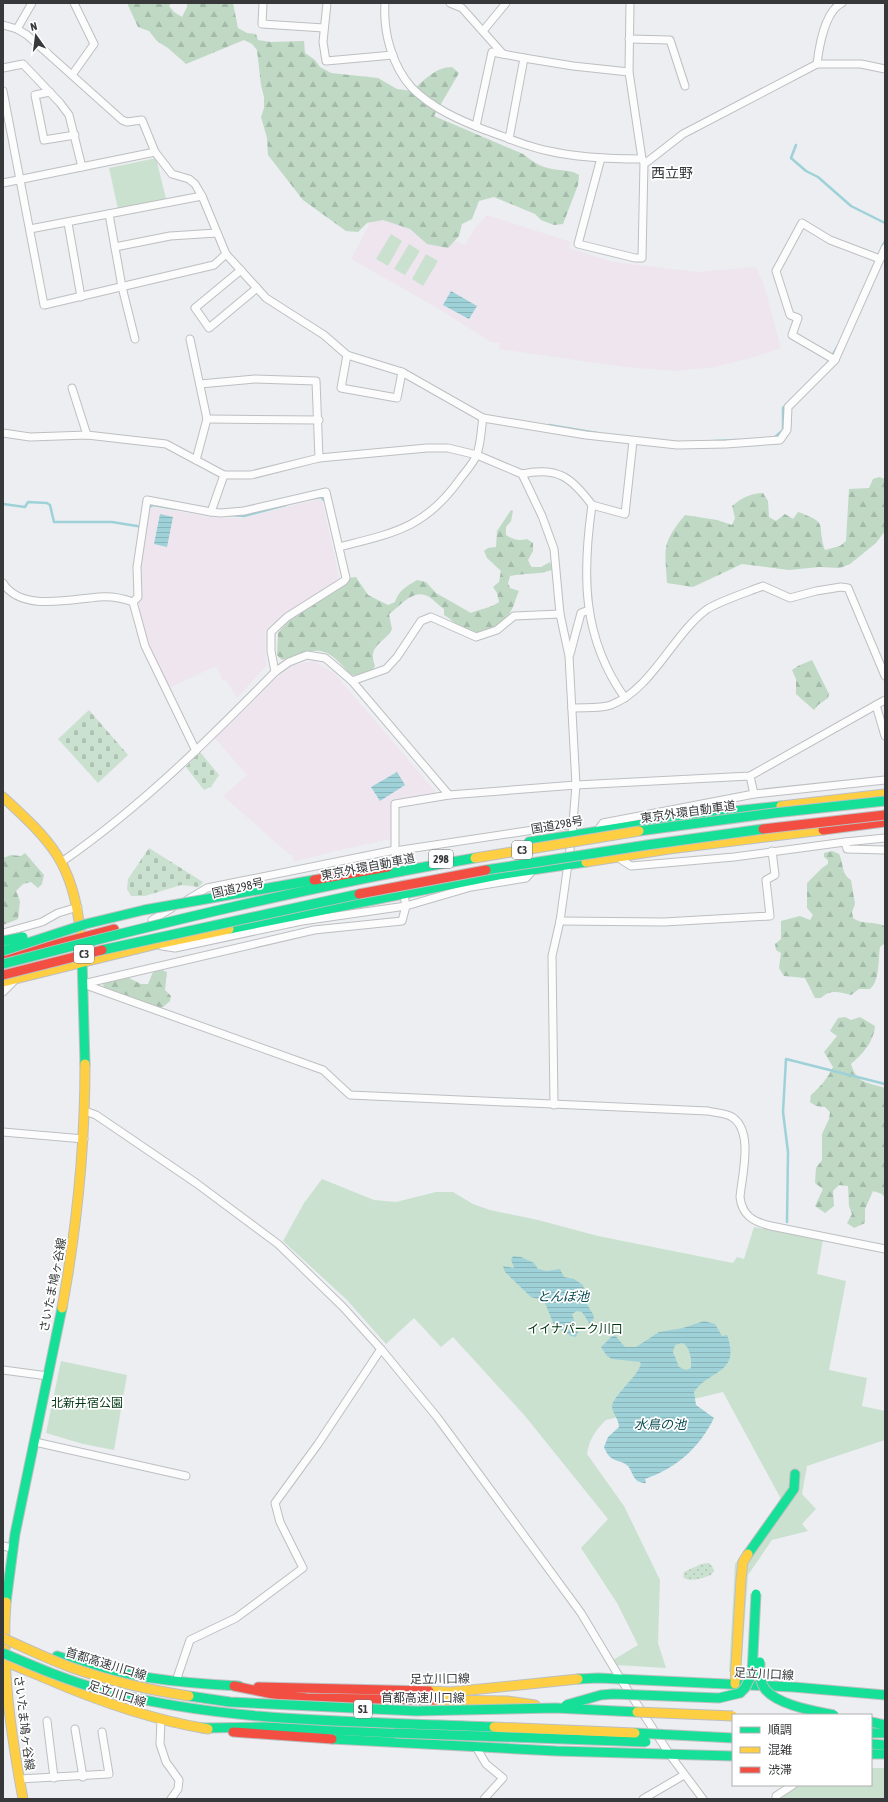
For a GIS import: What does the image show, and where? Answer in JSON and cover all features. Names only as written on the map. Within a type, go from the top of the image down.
[{"type":"main road","points":[[715,813],[796,798],[885,789]]},
{"type":"main road","name":"国道298号","points":[[3,958],[152,920],[267,893],[364,873],[598,830],[715,813],[885,794]]},
{"type":"main road","name":"さいたま鳩ヶ谷線","points":[[3,797],[50,842],[63,860],[72,883],[78,907],[81,937],[85,1111],[83,1165],[74,1238],[35,1442],[7,1547],[3,1634],[4,1658],[12,1737],[23,1799]]},
{"type":"main road","name":"東京外環自動車道","points":[[3,964],[241,906],[475,858],[657,828],[746,816],[885,801]]},
{"type":"main road","name":"東京外環自動車道","points":[[3,975],[115,946],[376,890],[547,859],[739,832],[885,816]]},
{"type":"main road","name":"298","points":[[3,983],[157,944],[394,894],[568,863],[885,822]]},
{"type":"main road","points":[[669,849],[725,845],[885,827]]},
{"type":"main road","points":[[3,941],[86,924],[144,910],[357,872],[475,858]]},
{"type":"main road","points":[[3,951],[86,924]]},
{"type":"main road","points":[[3,983],[115,946]]},
{"type":"main road","points":[[735,1684],[740,1585],[743,1562],[794,1489],[795,1474]]},
{"type":"main road","points":[[234,1686],[273,1694],[306,1698],[507,1701],[555,1708],[601,1695],[613,1694],[719,1698],[740,1693],[745,1688],[752,1674],[760,1594],[762,1609],[760,1675],[764,1688],[767,1692],[778,1699],[830,1714]]},
{"type":"main road","name":"足立川口線","points":[[3,1634],[74,1662],[116,1673],[158,1680],[234,1686],[451,1692],[566,1679],[620,1678],[735,1684],[885,1695]]},
{"type":"main road","name":"首都高速川口線","points":[[3,1634],[37,1654],[78,1670],[153,1691],[192,1698],[295,1706],[416,1711],[555,1708],[732,1716]]},
{"type":"main road","name":"足立川口線","points":[[4,1658],[83,1696],[161,1720],[203,1728],[262,1735],[670,1755],[732,1756]]},
{"type":"main road","name":"首都高速川口線","points":[[4,1658],[75,1682],[133,1699],[174,1707],[300,1718],[732,1738]]},
{"type":"main road","points":[[872,1722],[885,1725]]},
{"type":"main road","points":[[203,1728],[267,1727],[502,1738],[732,1744]]},
{"type":"main road","points":[[872,1732],[885,1733]]},
{"type":"main road","points":[[872,1744],[885,1745]]},
{"type":"main road","points":[[872,1754],[885,1754]]},
{"type":"street","points":[[17,29],[32,3]]},
{"type":"street","points":[[72,75],[94,44],[74,3]]},
{"type":"street","points":[[263,3],[262,24],[324,28]]},
{"type":"street","points":[[327,3],[323,42],[326,61],[392,55]]},
{"type":"street","points":[[385,3],[385,13],[392,55],[412,87],[441,110],[476,126],[547,151],[601,158],[643,160],[648,162],[683,134],[817,64],[861,64],[885,70]]},
{"type":"street","points":[[450,3],[462,8],[503,54]]},
{"type":"street","points":[[483,31],[506,3]]},
{"type":"street","points":[[601,158],[578,244],[636,258],[642,258],[643,160],[629,72],[630,3]]},
{"type":"street","points":[[817,64],[820,43],[830,18],[836,6],[842,3]]},
{"type":"street","points":[[3,25],[17,29],[28,35],[122,120],[128,122],[142,120],[155,152],[173,175],[189,178],[202,196],[226,254],[266,298],[324,335],[347,355],[402,372],[483,418],[633,441],[677,444],[726,444],[780,440],[787,430],[788,407],[835,360],[885,248]]},
{"type":"street","points":[[630,39],[670,40],[686,86]]},
{"type":"street","points":[[476,126],[492,52],[574,66],[629,72]]},
{"type":"street","points":[[509,138],[524,58]]},
{"type":"street","points":[[3,68],[23,64],[50,92],[69,115],[82,167]]},
{"type":"street","points":[[3,91],[44,305],[214,264],[226,254]]},
{"type":"street","points":[[50,92],[35,95],[44,140],[75,135]]},
{"type":"street","points":[[3,183],[155,152]]},
{"type":"street","points":[[30,229],[68,223],[202,196]]},
{"type":"street","points":[[109,214],[122,287],[135,339]]},
{"type":"street","points":[[68,223],[81,297]]},
{"type":"street","points":[[835,360],[792,335],[798,318],[790,315],[776,270],[802,223],[830,240],[880,259]]},
{"type":"street","points":[[115,247],[170,236],[217,232]]},
{"type":"street","points":[[241,270],[195,308],[209,328],[257,288]]},
{"type":"street","points":[[190,339],[207,420],[196,460]]},
{"type":"street","points":[[347,355],[341,388],[397,398],[402,372]]},
{"type":"street","points":[[200,384],[255,380],[312,380],[317,383],[319,458]]},
{"type":"street","points":[[72,388],[87,435]]},
{"type":"street","points":[[339,547],[387,534],[415,523],[436,509],[477,455],[483,418]]},
{"type":"street","points":[[207,420],[319,420]]},
{"type":"street","points":[[3,433],[30,437],[87,435],[166,444],[224,475],[251,475],[319,458],[427,448],[448,448],[477,455],[522,474],[535,471],[560,474],[578,486],[592,505],[625,514],[633,441]]},
{"type":"street","points":[[522,474],[542,516],[554,549],[560,614],[569,656],[576,785],[572,835],[560,921],[552,956],[554,1105]]},
{"type":"street","points":[[211,512],[224,475]]},
{"type":"street","points":[[133,602],[138,597],[137,567],[147,500],[221,513],[244,511],[326,492],[346,578],[344,581],[287,617],[272,632],[271,651],[275,672]]},
{"type":"street","points":[[592,505],[586,545],[586,580],[589,610],[604,664],[611,678],[625,698]]},
{"type":"street","points":[[3,583],[13,595],[21,599],[57,601],[100,597],[122,598],[133,602]]},
{"type":"street","points":[[572,708],[610,705],[625,698],[648,677],[686,629],[707,610],[763,586],[790,598],[816,591],[841,587],[848,588],[885,676]]},
{"type":"street","points":[[133,602],[145,646],[196,751]]},
{"type":"street","points":[[569,656],[581,613],[589,610]]},
{"type":"street","points":[[352,682],[386,670],[397,658],[421,621],[425,618],[431,617],[476,637],[497,630],[514,616],[560,614]]},
{"type":"street","points":[[63,860],[100,835],[150,794],[196,751],[275,672],[289,662],[307,655],[325,658],[352,682],[449,796]]},
{"type":"street","points":[[396,860],[395,804],[449,796],[576,785],[750,776],[885,700]]},
{"type":"street","points":[[876,705],[885,736]]},
{"type":"street","points":[[750,776],[754,794]]},
{"type":"street","points":[[598,830],[603,823],[754,794],[885,780]]},
{"type":"street","points":[[152,920],[207,888],[395,851],[573,824]]},
{"type":"street","points":[[616,856],[631,866],[734,857],[772,851],[885,838]]},
{"type":"street","points":[[845,842],[847,849],[885,850]]},
{"type":"street","points":[[560,921],[664,922],[770,916],[766,880],[776,875],[772,851]]},
{"type":"street","points":[[157,944],[175,948],[302,921],[406,906],[471,887],[526,878],[534,869]]},
{"type":"street","points":[[82,984],[314,930],[402,921],[406,906],[404,895]]},
{"type":"street","points":[[3,933],[42,922],[58,913],[78,907]]},
{"type":"street","points":[[3,992],[18,978]]},
{"type":"street","points":[[82,984],[323,1070],[350,1095],[708,1111],[732,1117],[744,1132],[745,1144],[740,1197],[741,1204],[747,1217],[758,1223],[885,1249]]},
{"type":"street","points":[[85,1111],[96,1115],[196,1183],[278,1244],[343,1307],[381,1349],[437,1417],[581,1613],[620,1678],[670,1755],[703,1799]]},
{"type":"street","points":[[3,1132],[84,1139]]},
{"type":"street","points":[[176,1681],[192,1638],[236,1618],[303,1568],[280,1522],[275,1503],[318,1444],[381,1349]]},
{"type":"street","points":[[3,1370],[48,1376]]},
{"type":"street","points":[[35,1442],[186,1476]]},
{"type":"street","points":[[161,1720],[160,1744],[166,1762],[179,1780],[178,1789],[170,1799]]},
{"type":"street","points":[[46,1721],[54,1778]]},
{"type":"street","points":[[74,1729],[83,1777]]},
{"type":"street","points":[[19,1779],[83,1777],[109,1774],[102,1732]]},
{"type":"street","points":[[476,1746],[486,1764],[503,1778],[484,1799]]},
{"type":"street","points":[[643,1799],[684,1775]]},
{"type":"street","points":[[776,1799],[779,1794],[791,1786]]},
{"type":"shaded area","points":[[378,208],[465,245],[475,228],[487,215],[571,242],[569,248],[613,262],[698,272],[756,267],[764,285],[781,348],[755,357],[715,367],[675,371],[625,367],[499,349],[500,343],[491,342],[434,306],[351,259]]},
{"type":"shaded area","points":[[319,499],[322,501],[339,576],[336,581],[268,627],[265,632],[266,666],[237,698],[226,680],[223,681],[216,666],[169,688],[151,649],[139,613],[140,565],[150,510],[153,507],[215,518],[244,518]]},
{"type":"shaded area","points":[[314,661],[335,674],[435,791],[436,795],[394,799],[391,801],[393,834],[391,839],[335,851],[294,862],[292,854],[290,855],[223,796],[247,775],[214,737],[284,671],[293,665]]},
{"type":"green space","points":[[127,3],[171,3],[169,6],[174,12],[182,17],[187,7],[187,3],[233,3],[238,28],[247,33],[256,34],[258,40],[271,42],[304,41],[305,53],[315,60],[320,67],[331,73],[378,78],[397,89],[412,91],[435,72],[452,67],[459,73],[434,116],[523,154],[541,166],[572,172],[579,175],[578,185],[563,224],[554,225],[541,220],[535,214],[494,197],[479,201],[472,219],[462,224],[459,236],[448,248],[427,244],[410,229],[383,220],[367,223],[358,232],[346,231],[303,200],[268,155],[267,138],[261,117],[264,108],[264,97],[257,50],[252,44],[244,40],[186,64],[168,48],[157,41],[149,31],[138,27]]},
{"type":"green space","points":[[156,158],[166,199],[118,209],[109,168]]},
{"type":"green space","points":[[391,234],[402,241],[388,266],[376,259]]},
{"type":"green space","points":[[409,244],[420,251],[405,275],[394,269]]},
{"type":"green space","points":[[426,254],[438,261],[423,286],[412,279]]},
{"type":"green space","points":[[879,477],[885,479],[885,531],[876,543],[850,564],[840,568],[819,567],[789,570],[742,564],[693,587],[667,583],[666,547],[672,533],[685,515],[717,520],[732,525],[735,518],[732,506],[747,496],[763,493],[768,501],[769,517],[776,521],[785,514],[793,519],[798,512],[818,522],[820,525],[825,550],[840,546],[846,541],[849,489],[869,488],[873,479]]},
{"type":"green space","points":[[511,510],[513,511],[511,521],[506,527],[506,535],[516,540],[527,539],[533,543],[533,551],[528,560],[531,567],[541,567],[550,562],[552,570],[542,573],[510,576],[508,583],[510,588],[519,591],[509,614],[493,628],[474,633],[465,631],[444,615],[444,609],[426,595],[420,594],[409,598],[389,614],[392,629],[373,653],[375,666],[372,671],[360,675],[351,675],[334,658],[321,651],[305,652],[282,660],[277,655],[278,633],[286,624],[299,613],[341,587],[349,578],[356,577],[368,595],[388,605],[395,602],[401,591],[417,580],[426,582],[436,593],[471,613],[499,602],[497,593],[493,587],[499,582],[501,571],[487,558],[484,551],[488,548],[496,547],[497,531]]},
{"type":"green space","points":[[812,660],[829,694],[828,698],[814,710],[796,694],[796,679],[792,670]]},
{"type":"green space","points":[[89,710],[128,755],[98,783],[58,739]]},
{"type":"green space","points":[[200,752],[219,775],[211,787],[204,790],[186,767]]},
{"type":"green space","points":[[149,848],[203,882],[199,887],[181,885],[145,896],[131,896],[127,889],[128,879]]},
{"type":"green space","points":[[832,851],[839,854],[844,872],[851,880],[855,904],[852,912],[853,918],[860,922],[885,926],[885,943],[880,947],[876,981],[870,989],[859,989],[851,995],[832,992],[821,998],[815,998],[805,978],[784,976],[779,968],[781,953],[776,950],[775,944],[781,939],[781,921],[800,916],[810,920],[813,915],[807,908],[807,883],[828,864],[828,860],[824,857],[824,853]]},
{"type":"green space","points":[[25,853],[44,875],[42,884],[38,888],[31,882],[23,884],[16,891],[20,901],[18,919],[3,925],[3,858],[11,855],[21,856]]},
{"type":"green space","points":[[162,970],[167,972],[165,990],[171,996],[170,1001],[163,1007],[158,1007],[104,987],[103,984],[103,982],[125,976],[141,984],[148,984],[153,972]]},
{"type":"green space","points":[[845,1017],[851,1020],[860,1017],[875,1026],[873,1037],[867,1047],[851,1064],[853,1071],[860,1079],[885,1088],[885,1198],[882,1194],[873,1191],[865,1209],[865,1223],[854,1228],[847,1223],[852,1214],[849,1206],[848,1186],[839,1185],[833,1191],[834,1206],[825,1213],[815,1206],[823,1189],[815,1183],[816,1168],[822,1160],[822,1134],[829,1119],[830,1112],[825,1107],[816,1106],[810,1102],[811,1095],[824,1082],[833,1067],[824,1052],[837,1036],[830,1031],[838,1018]]},
{"type":"green space","name":"イイナパーク川口","points":[[322,1179],[374,1200],[396,1202],[436,1192],[453,1192],[473,1204],[490,1210],[538,1220],[598,1236],[733,1263],[737,1257],[744,1259],[754,1227],[823,1240],[817,1274],[846,1281],[829,1370],[867,1378],[862,1406],[885,1411],[885,1440],[807,1466],[802,1494],[816,1509],[802,1524],[808,1531],[772,1540],[748,1575],[741,1672],[729,1672],[735,1564],[781,1499],[723,1392],[606,1420],[596,1431],[589,1444],[587,1454],[624,1506],[660,1580],[658,1643],[666,1668],[616,1665],[613,1660],[638,1645],[617,1603],[581,1548],[608,1519],[525,1416],[453,1337],[441,1347],[414,1318],[386,1344],[347,1300],[283,1241],[304,1203]]},
{"type":"green space","name":"北新井宿公園","points":[[61,1361],[127,1375],[114,1450],[83,1444],[46,1433]]},
{"type":"green space","points":[[709,1563],[714,1571],[711,1575],[693,1580],[683,1577],[684,1572],[701,1564]]},
{"type":"green space","points":[[872,1768],[885,1768],[885,1799],[779,1799],[780,1795],[794,1786],[872,1786]]},
{"type":"water","points":[[451,291],[477,306],[469,319],[443,305]]},
{"type":"water","points":[[160,514],[173,517],[167,547],[154,544]]},
{"type":"water","points":[[397,772],[405,785],[380,801],[371,787]]},
{"type":"water","name":"とんぼ池","points":[[513,1256],[521,1257],[534,1263],[538,1269],[547,1271],[560,1269],[564,1277],[574,1279],[583,1285],[587,1304],[594,1316],[592,1324],[589,1323],[582,1312],[577,1311],[572,1314],[578,1332],[576,1337],[571,1336],[554,1325],[545,1303],[542,1300],[531,1297],[505,1272],[503,1266],[514,1268],[511,1260]]},
{"type":"water","name":"水鳥の池","points":[[704,1321],[715,1324],[722,1336],[727,1335],[730,1348],[730,1357],[727,1364],[722,1370],[708,1379],[694,1392],[696,1405],[714,1418],[701,1439],[686,1456],[667,1469],[645,1479],[646,1483],[642,1483],[634,1478],[628,1466],[613,1459],[604,1447],[608,1437],[619,1427],[618,1421],[612,1409],[613,1402],[639,1369],[641,1364],[640,1362],[612,1359],[607,1356],[601,1347],[614,1334],[625,1347],[636,1347],[659,1332],[683,1328]],"holes":[[[682,1343],[689,1350],[691,1361],[691,1368],[686,1370],[679,1367],[673,1352],[675,1345]]]},
{"type":"waterway","points":[[796,145],[791,158],[806,171],[818,177],[851,206],[885,223]]},
{"type":"waterway","points":[[882,247],[885,241]]},
{"type":"waterway","points":[[827,364],[838,346]]},
{"type":"waterway","points":[[774,438],[783,430],[783,408],[786,405]]},
{"type":"waterway","points":[[549,425],[597,433]]},
{"type":"waterway","points":[[714,441],[737,440]]},
{"type":"waterway","points":[[314,498],[321,497],[325,501]]},
{"type":"waterway","points":[[3,504],[25,507],[28,502],[47,503],[50,505],[54,522],[112,522],[143,527]]},
{"type":"waterway","points":[[148,508],[153,505],[176,509]]},
{"type":"waterway","points":[[230,515],[244,516],[286,505]]},
{"type":"waterway","points":[[787,1222],[788,1152],[783,1112],[786,1059],[885,1084]]},
{"type":"tunnel","points":[[396,860],[403,889]]},
{"type":"traffic: fast","points":[[639,831],[774,813],[885,801]]},
{"type":"traffic: fast","points":[[529,842],[715,813],[781,806]]},
{"type":"traffic: fast","points":[[486,870],[763,829]]},
{"type":"traffic: fast","points":[[3,964],[238,906],[356,880],[475,858]]},
{"type":"traffic: fast","points":[[229,929],[498,875],[586,862]]},
{"type":"traffic: fast","points":[[3,951],[86,924],[144,910],[314,880]]},
{"type":"traffic: fast","points":[[102,950],[359,894]]},
{"type":"traffic: fast","points":[[3,941],[23,937]]},
{"type":"traffic: fast","points":[[82,957],[85,1064]]},
{"type":"traffic: fast","points":[[6,1602],[15,1534],[62,1308]]},
{"type":"traffic: fast","points":[[748,1554],[794,1489],[795,1474]]},
{"type":"traffic: fast","points":[[566,1705],[601,1695],[613,1694],[719,1698],[740,1693],[745,1688],[752,1674],[756,1594]]},
{"type":"traffic: fast","points":[[3,1653],[52,1673],[102,1690],[150,1701],[199,1709],[248,1715],[346,1722],[494,1727]]},
{"type":"traffic: fast","points":[[57,1656],[102,1669],[147,1677],[193,1683],[239,1686]]},
{"type":"traffic: fast","points":[[760,1662],[760,1676],[762,1683],[771,1695],[787,1703],[830,1714]]},
{"type":"traffic: fast","points":[[578,1679],[598,1678],[793,1687],[885,1695]]},
{"type":"traffic: fast","points":[[189,1696],[230,1702],[416,1711],[555,1708],[637,1712]]},
{"type":"traffic: fast","points":[[872,1722],[885,1725]]},
{"type":"traffic: fast","points":[[203,1728],[267,1727],[395,1733]]},
{"type":"traffic: fast","points":[[395,1733],[646,1742]]},
{"type":"traffic: fast","points":[[635,1733],[732,1738]]},
{"type":"traffic: fast","points":[[872,1733],[885,1733]]},
{"type":"traffic: fast","points":[[332,1739],[556,1751],[732,1756]]},
{"type":"traffic: fast","points":[[872,1744],[885,1745]]},
{"type":"traffic: fast","points":[[872,1754],[885,1754]]},
{"type":"traffic: slow","points":[[781,806],[885,794]]},
{"type":"traffic: slow","points":[[3,797],[34,827],[57,855],[72,887],[77,907],[80,930]]},
{"type":"traffic: slow","points":[[586,862],[669,849],[823,830]]},
{"type":"traffic: slow","points":[[475,858],[639,831]]},
{"type":"traffic: slow","points":[[3,982],[157,944],[229,929]]},
{"type":"traffic: slow","points":[[62,1308],[76,1217],[82,1156],[85,1064]]},
{"type":"traffic: slow","points":[[735,1684],[741,1579],[743,1562],[748,1554]]},
{"type":"traffic: slow","points":[[6,1602],[5,1651],[8,1701],[23,1799]]},
{"type":"traffic: slow","points":[[3,1638],[70,1667],[99,1677],[159,1691],[189,1696]]},
{"type":"traffic: slow","points":[[3,1660],[125,1709],[208,1729]]},
{"type":"traffic: slow","points":[[429,1691],[451,1692],[578,1679]]},
{"type":"traffic: slow","points":[[434,1700],[507,1701],[535,1705]]},
{"type":"traffic: slow","points":[[637,1712],[732,1716]]},
{"type":"traffic: slow","points":[[494,1727],[635,1733]]},
{"type":"traffic: jam","points":[[763,829],[885,815]]},
{"type":"traffic: jam","points":[[823,830],[885,822]]},
{"type":"traffic: jam","points":[[314,880],[388,867]]},
{"type":"traffic: jam","points":[[359,894],[486,870]]},
{"type":"traffic: jam","points":[[3,958],[114,929]]},
{"type":"traffic: jam","points":[[3,975],[102,950]]},
{"type":"traffic: jam","points":[[234,1686],[273,1694],[306,1698],[434,1700]]},
{"type":"traffic: jam","points":[[258,1687],[429,1691]]},
{"type":"traffic: jam","points":[[233,1732],[332,1739]]},
{"type":"district","name":"西立野","points":[[672,173]]}]
